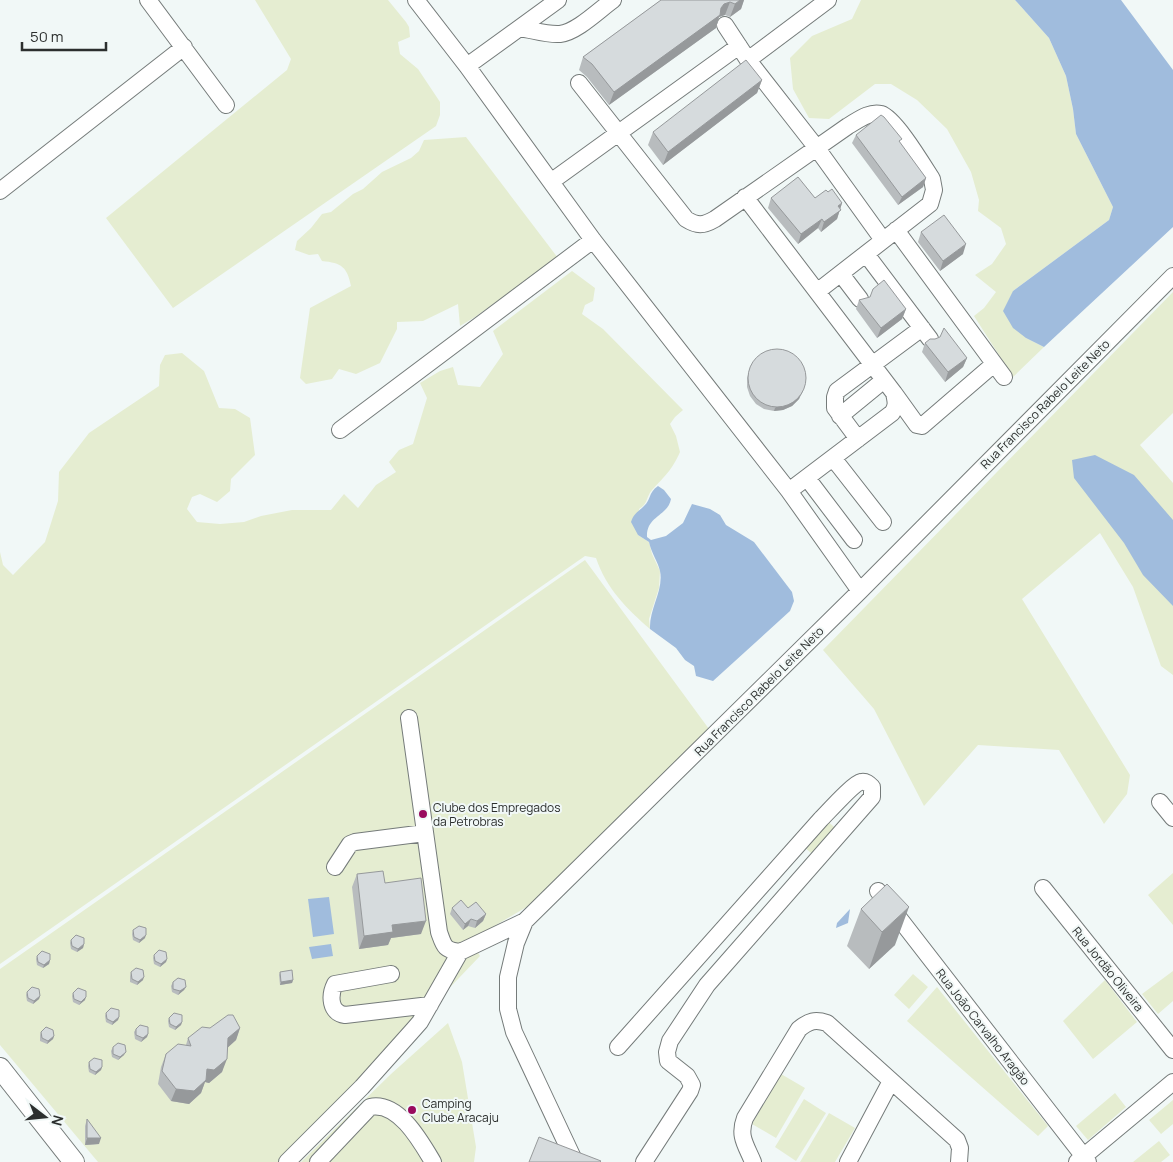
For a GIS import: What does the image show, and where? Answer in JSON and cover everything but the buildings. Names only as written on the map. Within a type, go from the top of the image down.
[{"type":"main road","points":[[0,1068],[74,1162]]},
{"type":"street","points":[[148,0],[226,105]]},
{"type":"street","points":[[416,0],[552,181],[593,240],[789,491],[860,591]]},
{"type":"street","points":[[467,66],[558,0]]},
{"type":"street","points":[[520,28],[550,34],[561,34],[571,31],[613,0]]},
{"type":"street","points":[[552,181],[619,133],[828,0]]},
{"type":"street","points":[[725,25],[743,53],[816,147],[890,235],[999,371],[922,426],[917,425],[745,197]]},
{"type":"street","points":[[0,191],[184,47]]},
{"type":"street","points":[[579,83],[686,219],[695,225],[705,225],[816,147],[870,114],[881,114],[892,121],[932,179],[934,190],[930,204],[818,292]]},
{"type":"street","points":[[340,430],[593,240]]},
{"type":"street","points":[[858,438],[835,408],[837,391],[872,364],[926,333],[866,254]]},
{"type":"street","points":[[840,274],[860,299]]},
{"type":"street","name":"Rua Francisco Rabelo Leite Neto","points":[[575,1162],[514,1032],[508,1009],[508,977],[516,944],[525,921],[860,591],[1173,276]]},
{"type":"street","points":[[840,416],[884,380]]},
{"type":"street","points":[[789,491],[892,413],[896,407],[894,393]]},
{"type":"street","points":[[833,458],[883,522]]},
{"type":"street","points":[[807,478],[854,540]]},
{"type":"street","points":[[409,718],[439,932],[443,945],[450,951],[460,952],[474,947],[525,921]]},
{"type":"street","points":[[618,1047],[821,818],[858,782],[868,783],[872,787],[873,792],[867,804],[707,985],[670,1041],[667,1052],[668,1061],[691,1081],[690,1091],[644,1162]]},
{"type":"street","points":[[1160,802],[1173,818]]},
{"type":"street","points":[[335,867],[350,844],[355,842],[425,833]]},
{"type":"street","name":"Rua Jordão Oliveira","points":[[1043,888],[1173,1050]]},
{"type":"street","name":"Rua João Carvalho Aragão","points":[[878,891],[1083,1160]]},
{"type":"street","points":[[287,1162],[362,1087],[413,1030],[430,1005],[460,952]]},
{"type":"street","points":[[686,969],[707,985]]},
{"type":"street","points":[[391,974],[336,984],[331,995],[331,1003],[336,1011],[345,1015],[430,1005]]},
{"type":"street","points":[[754,1162],[743,1139],[741,1129],[745,1118],[799,1029],[808,1022],[818,1020],[827,1023],[957,1140],[960,1148],[959,1162]]},
{"type":"street","points":[[848,1162],[891,1081]]},
{"type":"street","points":[[1083,1160],[1173,1082]]},
{"type":"street","points":[[318,1162],[370,1107],[378,1105],[398,1113],[433,1162]]},
{"type":"green space","points":[[255,0],[388,0],[409,27],[410,37],[398,42],[400,54],[418,69],[440,102],[440,115],[436,126],[173,308],[106,218],[287,70],[291,59]]},
{"type":"green space","points":[[861,0],[1015,0],[1049,38],[1066,76],[1076,134],[1113,207],[1109,220],[1013,291],[1026,338],[1044,347],[1013,377],[974,316],[984,308],[996,292],[975,275],[992,264],[1006,244],[1001,228],[978,211],[979,200],[971,172],[947,129],[917,100],[891,84],[875,84],[829,119],[809,118],[793,89],[790,58],[812,36],[852,19]]},
{"type":"green space","points":[[466,137],[558,258],[460,326],[458,304],[423,321],[397,322],[397,329],[380,363],[356,374],[339,369],[332,379],[306,384],[300,378],[310,308],[351,286],[348,274],[342,267],[334,263],[322,261],[318,254],[309,255],[295,250],[297,241],[322,214],[331,212],[353,194],[363,189],[382,172],[411,158],[419,151],[424,140]]},
{"type":"green space","points":[[572,271],[595,288],[593,301],[585,305],[582,314],[603,329],[683,410],[670,424],[676,436],[680,452],[671,468],[639,509],[638,535],[649,542],[660,571],[659,588],[649,619],[650,629],[633,614],[611,588],[596,558],[585,556],[0,964],[0,552],[3,565],[13,575],[45,542],[58,501],[59,472],[89,433],[159,386],[160,365],[165,355],[182,353],[204,371],[219,408],[235,409],[250,418],[255,455],[231,479],[230,491],[217,502],[200,494],[192,497],[187,509],[197,522],[220,524],[244,522],[261,516],[292,510],[331,510],[344,494],[358,508],[376,485],[396,472],[389,462],[399,450],[413,444],[427,398],[420,383],[440,371],[453,367],[458,385],[480,387],[503,354],[493,331]]},
{"type":"green space","points":[[1173,292],[1173,413],[1140,445],[1173,483],[1173,675],[1161,666],[1133,587],[1100,533],[1022,599],[1130,775],[1127,794],[1104,824],[1059,750],[978,745],[924,806],[874,709],[823,650]]},
{"type":"green space","name":"Clube dos Empregados da Petrobras","points":[[585,560],[709,729],[540,899],[471,940],[480,956],[283,1162],[98,1162],[0,1045],[0,969]]},
{"type":"green space","points":[[826,820],[839,831],[816,857],[804,847]]},
{"type":"green space","points":[[1173,873],[1173,925],[1148,895]]},
{"type":"green space","points":[[1173,971],[1173,1001],[1158,1014],[1142,994]]},
{"type":"green space","points":[[913,974],[928,987],[909,1009],[894,995]]},
{"type":"green space","points":[[1105,980],[1137,1022],[1093,1059],[1063,1021]]},
{"type":"green space","points":[[937,987],[1048,1126],[1038,1136],[907,1021]]},
{"type":"green space","name":"Camping Clube Aracaju","points":[[448,1023],[462,1062],[476,1147],[474,1162],[301,1162],[391,1074]]},
{"type":"green space","points":[[781,1074],[805,1088],[776,1138],[752,1124]]},
{"type":"green space","points":[[1115,1093],[1126,1107],[1088,1140],[1076,1126]]},
{"type":"green space","points":[[804,1099],[826,1113],[796,1161],[775,1147]]},
{"type":"green space","points":[[1173,1100],[1173,1124],[1161,1134],[1149,1120]]},
{"type":"green space","points":[[829,1113],[855,1128],[835,1162],[800,1162]]},
{"type":"green space","points":[[1159,1141],[1170,1155],[1161,1162],[1133,1162]]},
{"type":"water","points":[[1015,0],[1121,0],[1173,70],[1173,227],[1044,347],[1026,338],[1013,328],[1003,311],[1013,291],[1109,220],[1113,207],[1076,134],[1066,76],[1049,38]]},
{"type":"water","points":[[1095,455],[1134,475],[1173,520],[1173,606],[1143,575],[1124,543],[1074,478],[1072,460]]},
{"type":"water","points":[[658,486],[671,499],[666,509],[653,520],[647,537],[651,540],[666,536],[683,523],[692,504],[710,509],[720,515],[726,525],[754,542],[792,592],[794,601],[790,611],[713,681],[696,676],[694,666],[685,660],[676,648],[650,629],[650,622],[660,585],[660,571],[649,542],[638,535],[631,522]]},
{"type":"water","points":[[329,897],[334,934],[313,937],[308,899]]},
{"type":"water","points":[[850,909],[848,923],[836,928],[837,923]]},
{"type":"water","points":[[331,944],[333,956],[312,959],[309,947]]},
{"type":"place","name":"Clube dos Empregados da Petrobras","points":[[423,814]]},
{"type":"place","name":"Camping Clube Aracaju","points":[[412,1110]]}]
